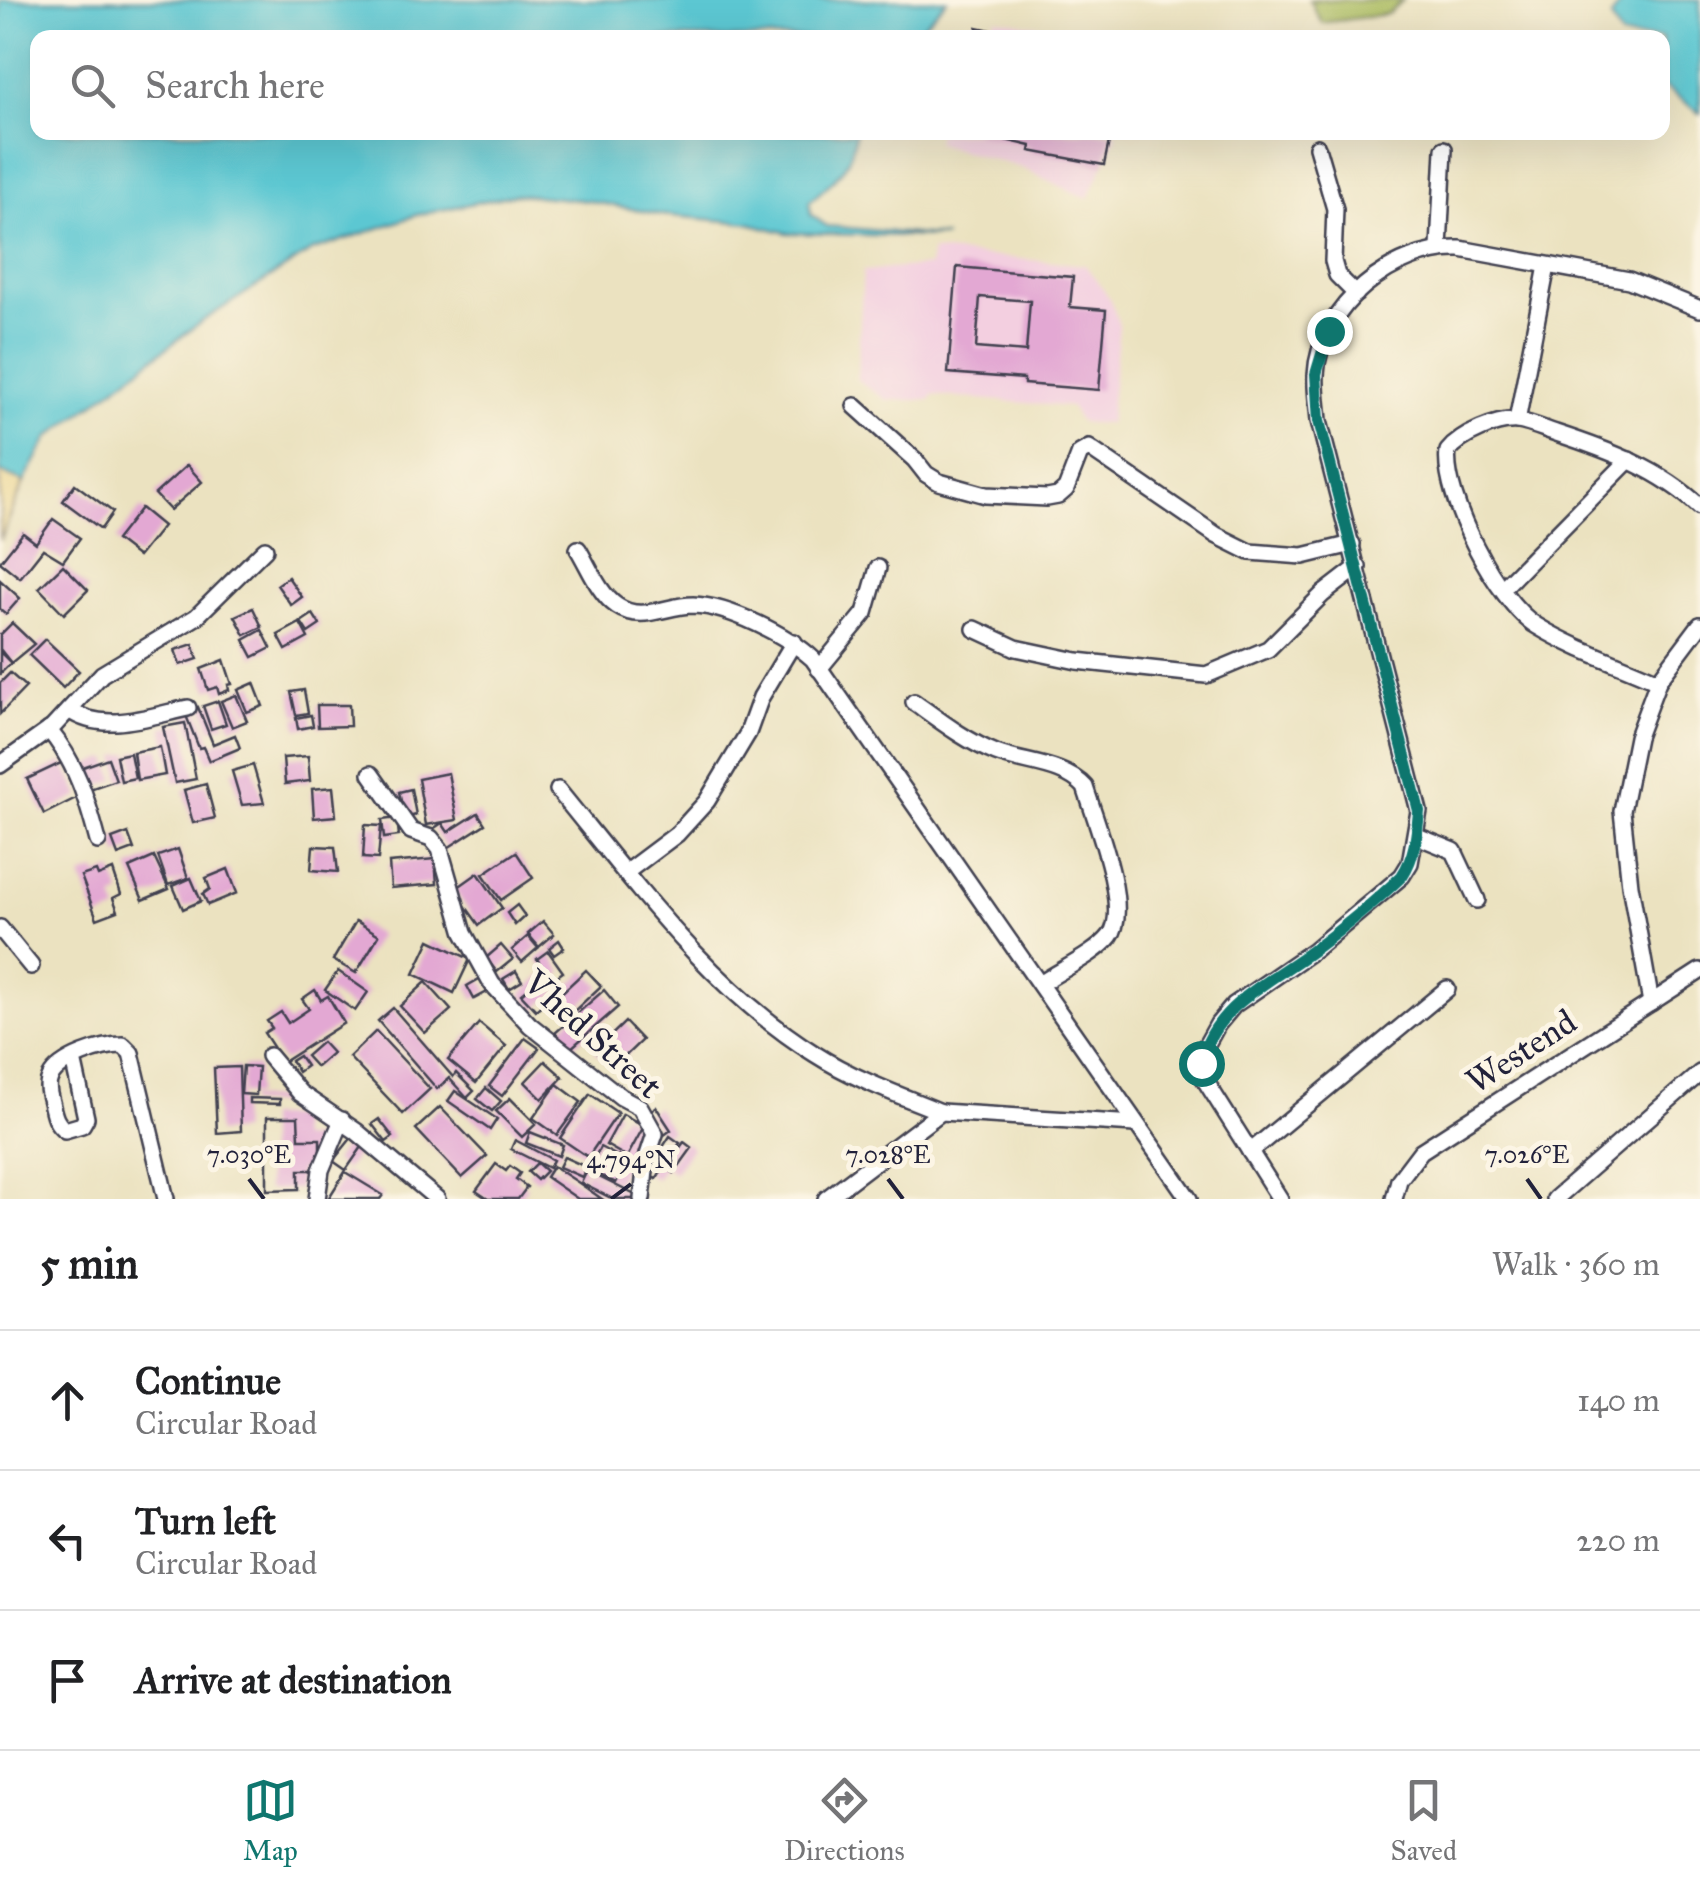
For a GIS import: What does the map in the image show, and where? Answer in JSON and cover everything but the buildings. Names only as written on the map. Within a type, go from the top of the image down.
[{"type":"street","points":[[1317,147],[1335,210],[1333,261],[1337,275],[1356,294]]},
{"type":"street","points":[[1439,248],[1444,149]]},
{"type":"street","points":[[1280,1199],[1203,1077],[1201,1063],[1210,1035],[1234,1005],[1314,950],[1386,892],[1410,863],[1419,811],[1319,421],[1316,374],[1329,331],[1356,294],[1391,266],[1439,248],[1460,248],[1629,280],[1700,309]]},
{"type":"street","points":[[1517,421],[1547,266]]},
{"type":"street","points":[[855,406],[926,474],[954,487],[986,495],[1058,496],[1066,489],[1080,453],[1088,448],[1216,535],[1250,552],[1303,556],[1352,544]]},
{"type":"street","points":[[1658,680],[1536,626],[1503,588],[1470,537],[1449,479],[1447,458],[1450,448],[1459,441],[1481,430],[1517,421],[1628,460],[1676,484],[1700,507]]},
{"type":"street","points":[[1503,588],[1628,460]]},
{"type":"street","points":[[578,549],[606,596],[621,609],[643,615],[692,605],[712,608],[794,642],[819,668],[1189,1199]]},
{"type":"street","points":[[0,765],[49,730],[102,674],[196,617],[265,550]]},
{"type":"street","points":[[975,630],[1016,648],[1077,661],[1206,674],[1268,649],[1323,594],[1358,566]]},
{"type":"street","points":[[819,668],[865,614],[878,568]]},
{"type":"street","points":[[1651,1003],[1630,885],[1622,811],[1637,737],[1658,680],[1700,625]]},
{"type":"street","points":[[625,873],[677,834],[707,801],[748,733],[761,698],[794,642]]},
{"type":"street","points":[[914,702],[998,754],[1026,760],[1076,779],[1085,787],[1118,918],[1107,940],[1040,984]]},
{"type":"street","points":[[69,710],[85,720],[115,722],[188,708]]},
{"type":"street","points":[[49,730],[83,783],[98,842]]},
{"type":"street","name":"Vhed Street","points":[[371,774],[405,824],[431,838],[440,850],[464,932],[492,984],[530,1025],[640,1107],[655,1134],[646,1161],[642,1199]]},
{"type":"street","points":[[558,790],[686,945],[816,1055],[941,1112],[1135,1124]]},
{"type":"street","points":[[1417,836],[1454,851],[1477,900]]},
{"type":"street","points":[[0,928],[32,966]]},
{"type":"street","name":"Westend","points":[[1394,1199],[1399,1180],[1422,1151],[1700,971]]},
{"type":"street","points":[[1250,1152],[1447,990]]},
{"type":"street","points":[[73,1059],[123,1044],[134,1060],[166,1199]]},
{"type":"street","points":[[269,1056],[300,1093],[342,1120],[436,1199]]},
{"type":"street","points":[[1555,1199],[1700,1073]]},
{"type":"street","points":[[826,1199],[941,1112]]},
{"type":"street","points":[[317,1199],[322,1170],[342,1120]]},
{"type":"shaded area","points":[[995,18],[1059,30],[963,30],[974,21],[995,24]]},
{"type":"shaded area","points":[[1115,140],[1088,199],[1022,168],[936,143]]},
{"type":"shaded area","points":[[932,251],[1085,265],[1111,300],[1119,326],[1109,424],[1079,422],[1071,407],[933,395],[930,400],[887,400],[857,380],[863,271],[929,266]]},
{"type":"green space","points":[[1309,0],[1403,0],[1388,14],[1322,23]]},
{"type":"sand","points":[[0,472],[24,482],[0,541]]},
{"type":"water","points":[[0,0],[947,0],[919,30],[30,30],[30,140],[854,140],[846,164],[809,202],[811,215],[827,226],[946,237],[787,233],[748,223],[517,194],[417,215],[311,251],[201,322],[48,438],[24,482],[0,472]]},
{"type":"water","points":[[1622,0],[1700,0],[1700,113],[1670,91],[1670,30],[1617,30],[1611,18]]},
{"type":"route","points":[[1201,1063],[1210,1035],[1234,1005],[1314,950],[1402,876],[1417,836],[1419,811],[1319,421],[1316,374],[1329,331]]}]
